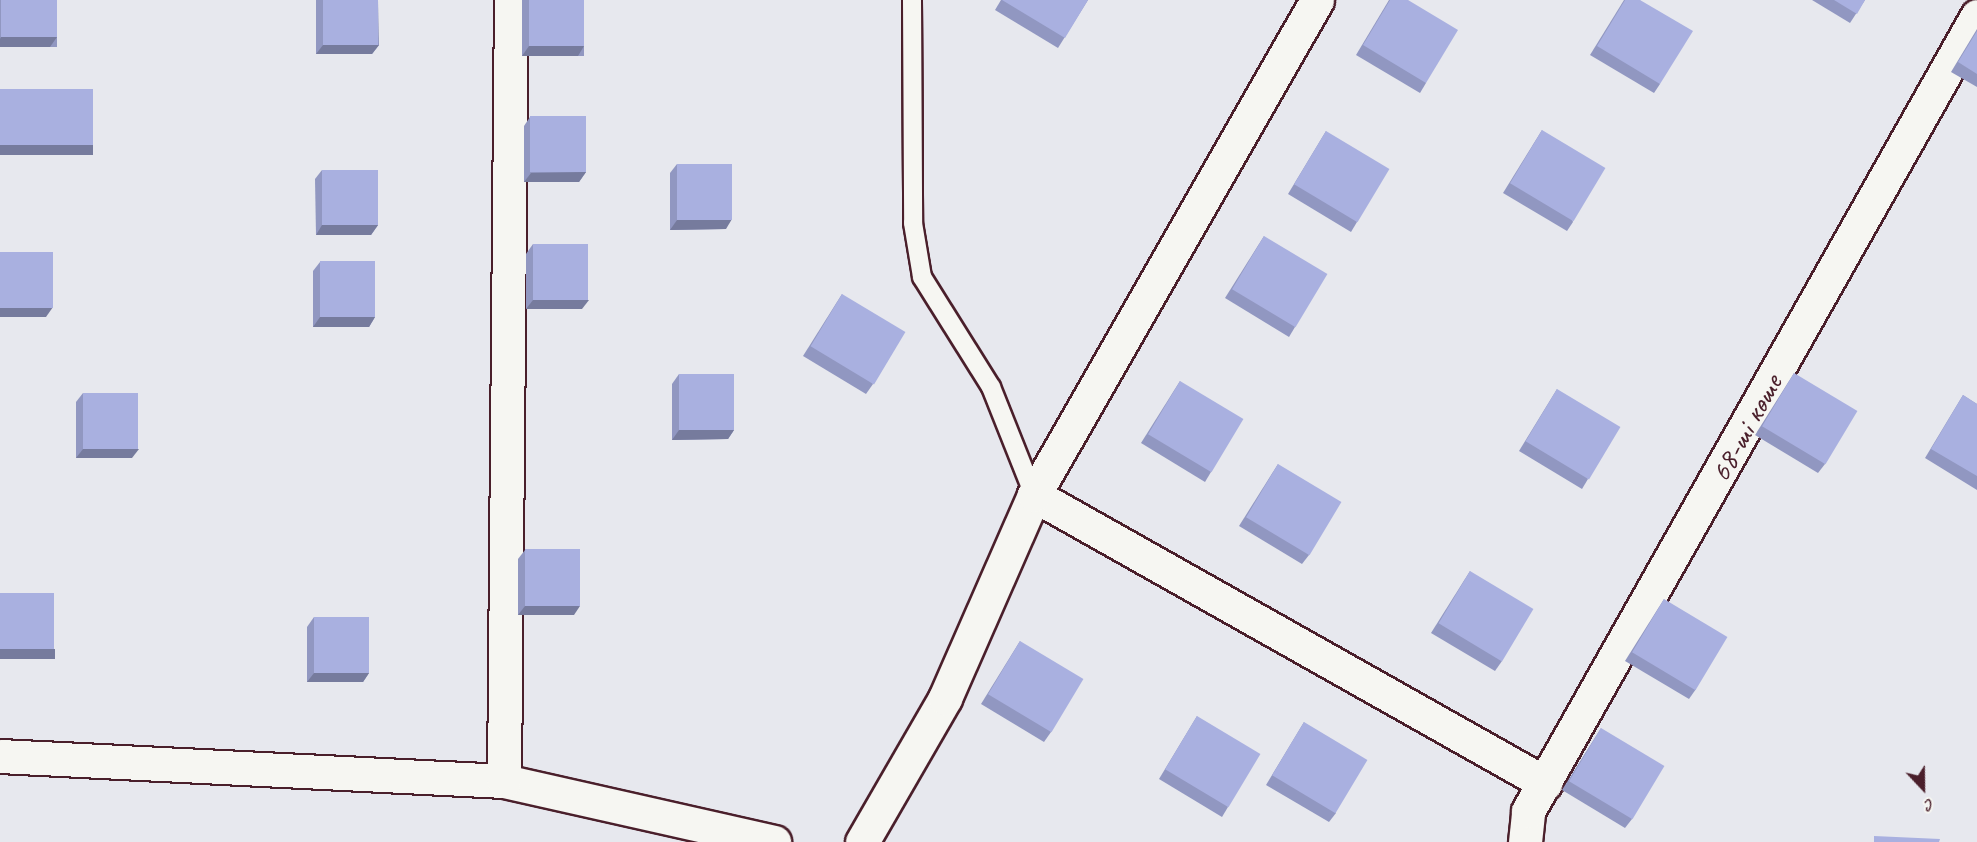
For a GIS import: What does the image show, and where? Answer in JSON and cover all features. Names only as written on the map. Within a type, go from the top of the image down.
[{"type":"street","points":[[504,782],[511,0]]},
{"type":"street","points":[[862,842],[945,698],[1034,495],[1317,0]]},
{"type":"street","name":"68-ші көше","points":[[1525,842],[1528,811],[1977,16]]},
{"type":"street","points":[[1034,495],[1545,783]]},
{"type":"street","points":[[0,756],[504,782],[774,842]]},
{"type":"lane","points":[[912,0],[913,223],[922,277],[991,387],[1034,495]]},
{"type":"building","points":[[1,0],[57,0],[57,37],[1,37]]},
{"type":"building","points":[[323,0],[378,0],[378,45],[323,45]]},
{"type":"building","points":[[529,0],[584,0],[584,46],[529,46]]},
{"type":"building","points":[[1002,0],[1088,0],[1065,38]]},
{"type":"building","points":[[1390,0],[1408,0],[1458,30],[1426,83],[1363,45]]},
{"type":"building","points":[[1625,0],[1640,0],[1693,31],[1660,84],[1597,46]]},
{"type":"building","points":[[1834,0],[1865,0],[1857,14]]},
{"type":"building","points":[[1977,31],[1977,74],[1958,62]]},
{"type":"building","points":[[0,89],[93,89],[93,145],[0,145]]},
{"type":"building","points":[[530,116],[586,116],[586,172],[530,172]]},
{"type":"building","points":[[1542,130],[1605,168],[1573,221],[1510,183]]},
{"type":"building","points":[[1326,131],[1389,169],[1357,222],[1294,184]]},
{"type":"building","points":[[677,164],[732,164],[732,220],[677,220]]},
{"type":"building","points":[[322,170],[378,170],[378,225],[322,225]]},
{"type":"building","points":[[1264,236],[1327,274],[1295,327],[1232,289]]},
{"type":"building","points":[[533,244],[588,244],[588,300],[533,300]]},
{"type":"building","points":[[0,252],[53,252],[53,308],[0,308]]},
{"type":"building","points":[[320,261],[375,261],[375,317],[320,317]]},
{"type":"building","points":[[842,294],[905,332],[874,384],[811,346]]},
{"type":"building","points":[[1794,373],[1857,411],[1825,464],[1762,426]]},
{"type":"building","points":[[679,374],[734,374],[734,430],[679,430]]},
{"type":"building","points":[[1180,381],[1243,419],[1211,472],[1148,434]]},
{"type":"building","points":[[1557,389],[1620,427],[1589,479],[1526,441]]},
{"type":"building","points":[[83,393],[138,393],[138,449],[83,449]]},
{"type":"building","points":[[1963,395],[1977,404],[1977,476],[1931,449]]},
{"type":"building","points":[[1278,464],[1341,502],[1309,555],[1246,517]]},
{"type":"building","points":[[525,549],[580,549],[580,606],[525,606]]},
{"type":"building","points":[[1470,571],[1533,609],[1502,661],[1439,623]]},
{"type":"building","points":[[0,593],[54,593],[54,649],[0,649]]},
{"type":"building","points":[[1664,599],[1727,637],[1695,690],[1632,652]]},
{"type":"building","points":[[314,617],[369,617],[369,673],[314,673]]},
{"type":"building","points":[[1020,641],[1083,679],[1051,732],[988,694]]},
{"type":"building","points":[[1197,716],[1260,754],[1228,807],[1165,769]]},
{"type":"building","points":[[1304,722],[1367,760],[1335,813],[1272,775]]},
{"type":"building","points":[[1601,728],[1664,766],[1632,819],[1569,781]]},
{"type":"building","points":[[1874,836],[1940,839],[1939,842],[1874,842]]}]
